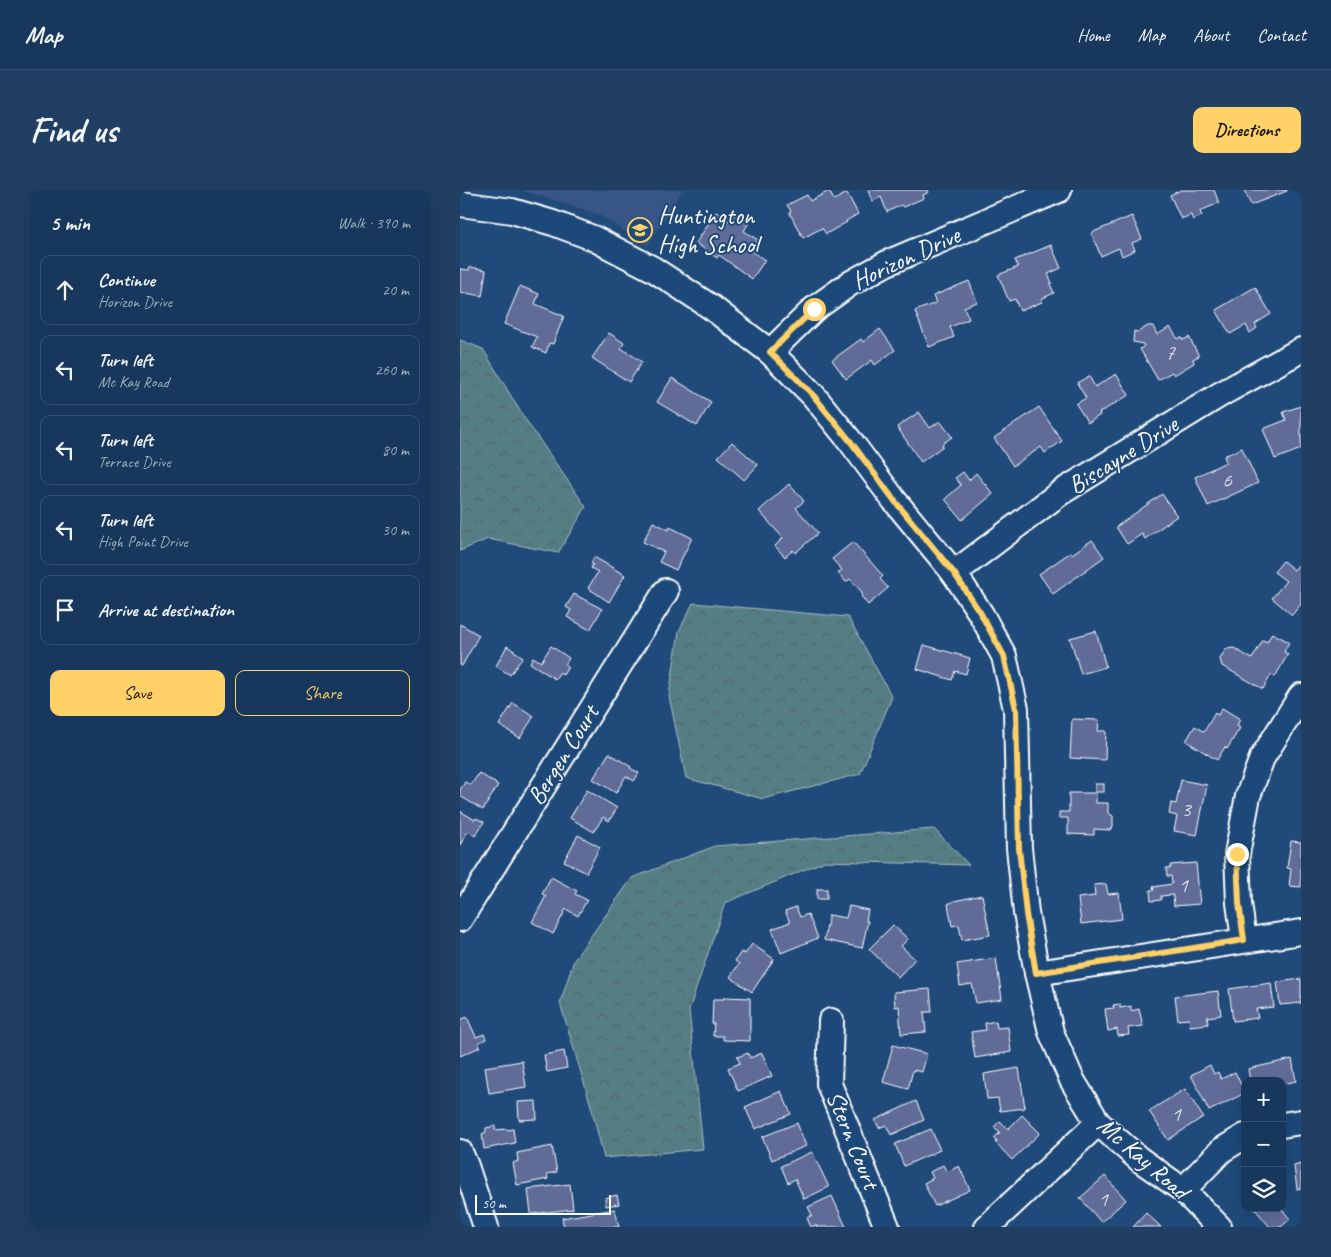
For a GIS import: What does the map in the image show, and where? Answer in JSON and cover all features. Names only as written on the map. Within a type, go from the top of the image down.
[{"type":"street","name":"Horizon Drive","points":[[770,352],[814,309],[849,284],[887,263],[1059,190]]},
{"type":"street","name":"Mc Kay Road","points":[[460,204],[512,212],[553,223],[593,238],[654,269],[711,307],[770,352],[813,395],[894,500],[954,573],[981,614],[1004,656],[1016,709],[1019,848],[1026,914],[1036,973],[1052,1032],[1072,1080],[1098,1123],[1139,1159],[1183,1190],[1219,1227]]},
{"type":"street","name":"Biscayne Drive","points":[[954,573],[1060,494],[1221,394],[1301,350]]},
{"type":"street","name":"Bergen Court","points":[[460,919],[666,591]]},
{"type":"street","points":[[1244,940],[1239,903],[1237,854],[1248,796],[1262,758],[1301,696]]},
{"type":"street","points":[[1036,973],[1301,932]]},
{"type":"street","name":"Stern Court","points":[[831,1021],[829,1084],[888,1227]]},
{"type":"street","points":[[1286,1124],[1301,1122]]},
{"type":"street","points":[[987,1227],[1098,1123]]},
{"type":"street","points":[[1183,1190],[1222,1150],[1241,1138]]},
{"type":"street","points":[[460,1152],[486,1227]]},
{"type":"shaded area","name":"Huntington High School","points":[[521,190],[686,190],[681,192],[647,246],[598,214]]},
{"type":"green space","points":[[460,340],[483,349],[523,416],[586,507],[558,553],[488,539],[460,551]]},
{"type":"green space","points":[[693,603],[848,617],[892,697],[860,774],[763,799],[686,778],[669,696],[679,631]]},
{"type":"green space","points":[[934,829],[969,865],[825,861],[725,903],[689,1010],[703,1149],[604,1158],[591,1106],[560,1003],[574,960],[632,878],[715,846]]},
{"type":"building","points":[[868,190],[928,190],[929,192],[923,195],[924,198],[903,207],[901,205],[887,212],[881,197],[873,201]]},
{"type":"building","points":[[1181,190],[1214,190],[1219,203],[1200,211],[1202,216],[1193,220],[1191,215],[1181,219],[1170,195]]},
{"type":"building","points":[[1244,190],[1287,190],[1287,191],[1251,205]]},
{"type":"building","points":[[829,191],[834,200],[847,193],[858,214],[826,234],[822,228],[803,238],[787,205],[807,195],[810,201]]},
{"type":"building","points":[[716,212],[729,221],[733,215],[748,215],[748,224],[744,231],[758,240],[751,251],[765,260],[752,279],[719,255],[717,258],[696,243]]},
{"type":"building","points":[[1132,216],[1142,239],[1132,243],[1135,250],[1122,256],[1119,248],[1101,256],[1091,233]]},
{"type":"building","points":[[1051,245],[1061,268],[1048,274],[1054,293],[1041,299],[1042,302],[1020,311],[1015,299],[1009,301],[998,275],[1018,267],[1015,260]]},
{"type":"building","points":[[470,267],[486,270],[482,296],[460,292],[460,269],[469,270]]},
{"type":"building","points":[[969,281],[977,302],[964,307],[969,319],[950,327],[954,337],[929,347],[915,311],[936,303],[933,296]]},
{"type":"building","points":[[520,286],[539,294],[535,304],[564,316],[553,344],[549,343],[546,353],[532,347],[537,337],[504,324]]},
{"type":"building","points":[[1255,287],[1271,314],[1255,324],[1257,328],[1250,333],[1246,325],[1230,334],[1216,310]]},
{"type":"building","points":[[1148,326],[1153,326],[1157,335],[1170,327],[1178,339],[1181,337],[1183,340],[1189,337],[1199,356],[1193,359],[1194,363],[1174,375],[1172,372],[1158,380],[1140,349],[1144,346],[1143,344],[1133,342],[1134,331],[1138,332]]},
{"type":"building","points":[[880,329],[895,350],[875,365],[872,360],[846,379],[832,360],[861,339],[863,342]]},
{"type":"building","points":[[609,333],[624,343],[621,348],[642,362],[629,382],[592,358]]},
{"type":"building","points":[[1116,374],[1129,395],[1099,413],[1100,415],[1088,423],[1076,404],[1086,398],[1077,383],[1089,376],[1095,387]]},
{"type":"building","points":[[672,378],[711,402],[697,426],[657,402]]},
{"type":"building","points":[[1301,406],[1301,449],[1275,459],[1263,429],[1286,420],[1283,412]]},
{"type":"building","points":[[1039,407],[1062,441],[1045,453],[1041,447],[1013,466],[994,438]]},
{"type":"building","points":[[919,412],[930,428],[940,421],[952,437],[921,462],[897,427]]},
{"type":"building","points":[[732,442],[758,465],[744,480],[718,457]]},
{"type":"building","points":[[1242,448],[1258,483],[1208,506],[1195,477],[1226,462],[1224,456]]},
{"type":"building","points":[[963,472],[969,480],[976,473],[993,494],[962,520],[945,499],[961,485],[955,478]]},
{"type":"building","points":[[789,484],[804,501],[796,508],[818,533],[795,553],[793,550],[785,557],[775,546],[783,538],[759,511]]},
{"type":"building","points":[[1162,494],[1177,516],[1145,539],[1142,534],[1127,544],[1116,527]]},
{"type":"building","points":[[653,522],[669,530],[670,527],[692,538],[676,570],[659,562],[664,552],[643,542]]},
{"type":"building","points":[[1092,540],[1104,557],[1053,594],[1039,574]]},
{"type":"building","points":[[853,542],[883,576],[880,579],[888,588],[868,605],[861,596],[863,595],[862,592],[850,579],[846,582],[838,573],[842,570],[832,559]]},
{"type":"building","points":[[594,557],[625,575],[609,602],[588,588],[598,572],[591,568]]},
{"type":"building","points":[[1283,561],[1294,570],[1301,562],[1301,604],[1292,615],[1272,598],[1286,581],[1274,572]]},
{"type":"building","points":[[574,594],[602,609],[590,630],[567,617],[571,610],[566,607]]},
{"type":"building","points":[[460,624],[479,635],[462,666],[460,665]]},
{"type":"building","points":[[1096,631],[1106,667],[1081,674],[1070,638]]},
{"type":"building","points":[[1272,633],[1289,642],[1284,652],[1288,654],[1275,677],[1271,675],[1263,689],[1222,666],[1220,659],[1226,649],[1234,648],[1252,659],[1263,640],[1267,642]]},
{"type":"building","points":[[924,645],[970,658],[966,674],[955,671],[952,680],[917,669]]},
{"type":"building","points":[[507,646],[523,657],[510,675],[496,666]]},
{"type":"building","points":[[551,646],[569,658],[565,665],[568,667],[563,675],[560,672],[555,679],[530,663],[533,657],[541,662]]},
{"type":"building","points":[[513,703],[534,716],[520,738],[499,725]]},
{"type":"building","points":[[1222,708],[1240,719],[1237,726],[1240,728],[1227,749],[1225,747],[1217,760],[1186,741],[1195,726],[1204,732],[1215,713],[1218,715]]},
{"type":"building","points":[[1072,719],[1099,720],[1098,731],[1106,731],[1105,760],[1070,758]]},
{"type":"building","points":[[609,753],[639,773],[634,781],[626,776],[616,793],[593,779]]},
{"type":"building","points":[[479,773],[498,785],[483,810],[460,796],[460,790],[465,782],[471,785]]},
{"type":"building","points":[[1181,780],[1207,785],[1197,835],[1174,831],[1177,816],[1169,814],[1171,803],[1176,804]]},
{"type":"building","points":[[1095,784],[1104,784],[1104,792],[1095,792]]},
{"type":"building","points":[[587,790],[617,808],[609,821],[603,817],[594,832],[570,818]]},
{"type":"building","points":[[1069,793],[1096,793],[1096,803],[1108,803],[1108,813],[1113,816],[1113,827],[1110,830],[1094,829],[1094,835],[1068,834],[1068,818],[1059,818],[1059,812],[1069,812]]},
{"type":"building","points":[[460,811],[475,820],[476,818],[484,822],[475,836],[468,831],[460,845]]},
{"type":"building","points":[[578,835],[600,847],[586,873],[564,861]]},
{"type":"building","points":[[1291,841],[1301,842],[1301,887],[1289,886],[1291,869],[1287,868]]},
{"type":"building","points":[[1196,863],[1200,904],[1174,906],[1173,895],[1161,896],[1161,900],[1151,901],[1150,890],[1154,890],[1153,887],[1172,884],[1171,876],[1167,876],[1166,868],[1171,868],[1170,865]]},
{"type":"building","points":[[551,877],[577,891],[575,894],[587,900],[578,916],[566,909],[553,934],[532,922],[546,896],[542,894]]},
{"type":"building","points":[[1106,884],[1108,894],[1119,893],[1122,919],[1081,924],[1078,898],[1095,896],[1094,885]]},
{"type":"building","points":[[817,889],[827,889],[827,899],[817,899]]},
{"type":"building","points":[[982,895],[990,935],[962,940],[959,925],[952,926],[948,904]]},
{"type":"building","points":[[849,906],[868,910],[866,921],[868,921],[862,948],[824,940],[829,915],[846,918]]},
{"type":"building","points":[[796,907],[800,917],[808,914],[818,938],[781,953],[772,929],[790,922],[785,911]]},
{"type":"building","points":[[893,925],[908,939],[901,946],[915,959],[898,977],[869,949]]},
{"type":"building","points":[[752,944],[774,959],[752,992],[730,977],[739,964],[735,961],[741,952],[745,954]]},
{"type":"building","points":[[996,958],[1002,999],[976,1003],[972,984],[960,986],[957,964]]},
{"type":"building","points":[[1301,979],[1301,1003],[1280,1005],[1277,982]]},
{"type":"building","points":[[1271,983],[1274,1007],[1256,1009],[1258,1018],[1233,1021],[1229,989]]},
{"type":"building","points":[[930,989],[932,1012],[924,1012],[926,1032],[901,1034],[899,1006],[895,1007],[894,992]]},
{"type":"building","points":[[1218,991],[1221,1015],[1207,1017],[1208,1024],[1190,1026],[1189,1019],[1178,1020],[1175,996]]},
{"type":"building","points":[[724,997],[750,998],[750,1041],[723,1040],[723,1036],[713,1036],[713,999],[724,999]]},
{"type":"building","points":[[1120,1004],[1120,1008],[1131,1006],[1131,1011],[1139,1009],[1143,1026],[1128,1028],[1129,1035],[1118,1036],[1117,1029],[1108,1031],[1105,1009],[1114,1008],[1113,1005]]},
{"type":"building","points":[[467,1017],[476,1037],[484,1034],[486,1039],[478,1043],[480,1047],[460,1056],[460,1020]]},
{"type":"building","points":[[996,1021],[997,1028],[1008,1027],[1011,1052],[975,1058],[971,1032],[986,1030],[985,1023]]},
{"type":"building","points":[[893,1045],[927,1054],[922,1072],[913,1070],[908,1089],[883,1082]]},
{"type":"building","points":[[564,1051],[567,1068],[547,1072],[544,1055]]},
{"type":"building","points":[[748,1053],[750,1058],[762,1053],[772,1076],[738,1091],[728,1068],[740,1063],[737,1057]]},
{"type":"building","points":[[1292,1059],[1296,1081],[1286,1083],[1286,1077],[1249,1077],[1248,1069]]},
{"type":"building","points":[[522,1061],[526,1087],[489,1093],[485,1067]]},
{"type":"building","points":[[1210,1065],[1214,1074],[1218,1072],[1221,1079],[1235,1072],[1241,1085],[1241,1095],[1209,1111],[1191,1075]]},
{"type":"building","points":[[1019,1068],[1025,1108],[1000,1111],[998,1098],[987,1099],[984,1074]]},
{"type":"building","points":[[1185,1089],[1203,1117],[1168,1140],[1149,1111]]},
{"type":"building","points":[[781,1091],[791,1114],[755,1129],[745,1107]]},
{"type":"building","points":[[536,1101],[537,1119],[519,1120],[518,1102]]},
{"type":"building","points":[[916,1101],[924,1120],[891,1135],[886,1125],[879,1128],[875,1120]]},
{"type":"building","points":[[1022,1115],[1040,1133],[1012,1160],[995,1142],[997,1141],[994,1138],[1000,1132],[994,1127],[1000,1121],[1008,1129]]},
{"type":"building","points":[[797,1123],[806,1146],[772,1160],[762,1137]]},
{"type":"building","points":[[495,1126],[495,1130],[513,1129],[515,1143],[484,1149],[482,1134],[486,1132],[486,1128]]},
{"type":"building","points":[[931,1129],[940,1150],[904,1166],[895,1144]]},
{"type":"building","points":[[552,1146],[557,1172],[547,1174],[548,1179],[517,1185],[513,1163],[518,1161],[517,1153]]},
{"type":"building","points":[[812,1152],[829,1187],[804,1199],[795,1179],[788,1183],[781,1166]]},
{"type":"building","points":[[1301,1164],[1301,1188],[1297,1189],[1294,1166]]},
{"type":"building","points":[[943,1165],[947,1172],[959,1166],[970,1190],[935,1206],[924,1183],[933,1178],[930,1172]]},
{"type":"building","points":[[1105,1176],[1126,1200],[1101,1222],[1080,1198]]},
{"type":"building","points":[[570,1184],[573,1209],[531,1214],[528,1189]]},
{"type":"building","points":[[617,1195],[619,1204],[606,1206],[605,1198]]},
{"type":"building","points":[[832,1196],[846,1227],[817,1227],[816,1225],[811,1227],[807,1218],[812,1215],[808,1207]]},
{"type":"building","points":[[615,1209],[619,1227],[564,1227],[562,1218]]},
{"type":"building","points":[[1257,1212],[1284,1212],[1290,1219],[1281,1227],[1270,1227]]},
{"type":"building","points":[[1146,1213],[1161,1227],[1133,1227]]},
{"type":"place","name":"Huntington High School","points":[[640,230]]},
{"type":"route","points":[[814,309],[770,352],[813,395],[894,500],[954,573],[981,614],[1004,656],[1016,709],[1019,848],[1026,914],[1036,973],[1244,940],[1239,903],[1237,854]]}]
